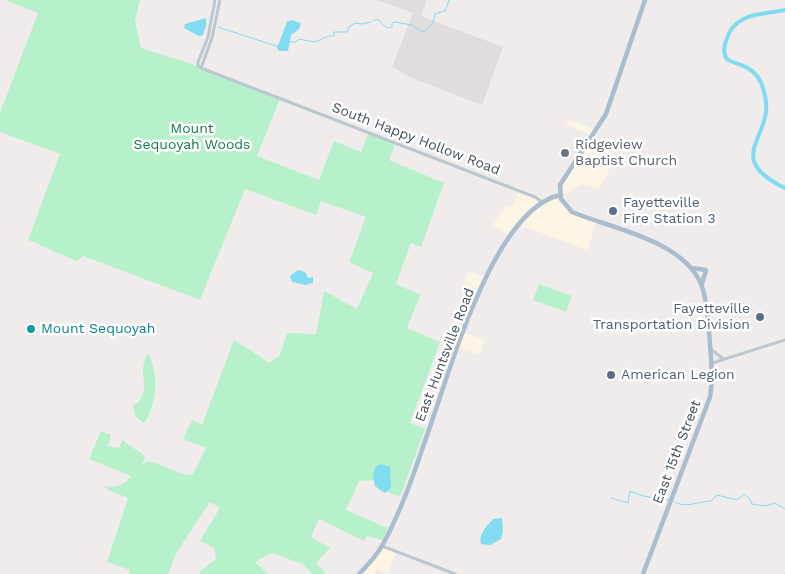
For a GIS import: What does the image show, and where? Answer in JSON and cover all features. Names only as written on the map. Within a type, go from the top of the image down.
[{"type":"main road","points":[[645,0],[611,103],[594,136],[563,177],[560,195],[565,206],[572,212],[667,248],[690,267],[706,270],[702,285]]},
{"type":"main road","name":"East Huntsville Road","points":[[359,574],[382,546],[403,500],[464,329],[481,290],[508,238],[542,202],[560,195]]},
{"type":"main road","name":"East 15th Street","points":[[643,574],[709,401],[712,385],[706,305],[702,285],[690,267]]},
{"type":"street","points":[[210,36],[215,0]]},
{"type":"street","points":[[210,36],[220,0]]},
{"type":"street","name":"South Happy Hollow Road","points":[[210,36],[198,62],[200,68],[535,196],[542,202]]},
{"type":"street","points":[[711,363],[785,340]]},
{"type":"street","points":[[710,349],[717,357],[725,358]]},
{"type":"street","points":[[382,546],[456,574]]},
{"type":"shaded area","points":[[377,0],[427,0],[421,16],[503,47],[482,105],[412,78],[392,67],[413,13]]},
{"type":"shaded area","points":[[569,119],[597,130],[594,136],[566,125]]},
{"type":"shaded area","points":[[588,146],[616,157],[599,189],[582,184],[570,192],[560,195],[559,189]]},
{"type":"shaded area","points":[[519,190],[542,201],[560,195],[568,209],[597,221],[587,250],[519,225],[510,236],[493,225],[505,206],[512,208]]},
{"type":"shaded area","points":[[468,271],[487,278],[479,290],[463,284]]},
{"type":"shaded area","points":[[463,333],[485,340],[480,354],[458,348]]},
{"type":"shaded area","points":[[382,546],[396,552],[388,573],[376,569],[374,574],[359,574]]},
{"type":"green space","name":"Mount Sequoyah Woods","points":[[5,0],[140,0],[135,20],[141,48],[198,66],[280,99],[257,156],[319,180],[334,141],[361,152],[369,132],[396,142],[389,160],[444,183],[421,247],[411,243],[396,284],[420,295],[407,328],[440,342],[410,423],[425,429],[400,497],[388,492],[382,492],[375,486],[374,480],[359,481],[346,510],[387,528],[383,540],[367,536],[364,541],[319,519],[311,537],[330,548],[316,563],[327,574],[313,574],[302,564],[272,553],[255,562],[268,574],[200,574],[199,572],[216,559],[214,548],[200,541],[220,508],[210,502],[177,552],[168,574],[129,574],[130,570],[107,562],[128,498],[108,490],[104,486],[113,487],[121,485],[138,467],[150,461],[186,475],[193,474],[206,448],[183,439],[192,420],[202,425],[234,340],[270,363],[280,355],[287,333],[316,334],[324,291],[357,309],[373,273],[349,262],[366,217],[321,201],[316,215],[245,189],[200,300],[83,256],[76,261],[28,240],[60,154],[0,132],[0,113],[38,13]]},
{"type":"green space","points":[[539,284],[572,296],[566,312],[533,300]]},
{"type":"green space","points":[[148,353],[154,370],[155,389],[152,407],[144,423],[136,417],[133,406],[143,395],[143,367]]},
{"type":"green space","points":[[101,431],[111,435],[108,446],[119,448],[122,440],[145,456],[144,461],[131,476],[89,459]]},
{"type":"water","points":[[206,18],[203,35],[199,36],[184,28],[185,24]]},
{"type":"water","points":[[291,20],[301,23],[298,30],[291,35],[288,51],[279,51],[277,48],[287,22]]},
{"type":"water","points":[[298,270],[305,272],[308,278],[313,277],[313,283],[305,285],[292,282],[290,276]]},
{"type":"water","points":[[381,464],[390,467],[391,487],[385,493],[375,486],[373,474],[376,466]]},
{"type":"water","points":[[502,518],[503,531],[501,539],[490,545],[481,544],[480,540],[486,527],[493,519]]},
{"type":"waterway","points":[[374,20],[379,20],[388,28],[392,27],[392,23],[395,22],[412,25],[422,32],[432,25],[435,14],[445,11],[449,0]]},
{"type":"waterway","points":[[785,10],[758,14],[742,20],[730,32],[724,50],[727,59],[751,70],[758,77],[762,86],[766,110],[753,156],[756,166],[766,177],[785,188]]},
{"type":"waterway","points":[[289,42],[296,42],[299,39],[315,42],[329,36],[334,36],[334,32],[347,32],[350,26],[355,23],[371,22]]},
{"type":"waterway","points":[[218,27],[279,47]]},
{"type":"waterway","points":[[611,498],[628,503],[630,491],[643,496],[669,500]]},
{"type":"waterway","points":[[675,502],[684,505],[693,504],[711,501],[717,495],[737,500],[744,494],[752,504],[765,506],[775,503],[785,509]]},
{"type":"place","name":"Ridgeview Baptist Church","points":[[565,153]]},
{"type":"place","name":"Fayetteville Fire Station 3","points":[[613,211]]},
{"type":"place","name":"Fayetteville Transportation Division","points":[[760,317]]},
{"type":"place","name":"Mount Sequoyah","points":[[31,329]]},
{"type":"place","name":"American Legion","points":[[611,375]]}]
